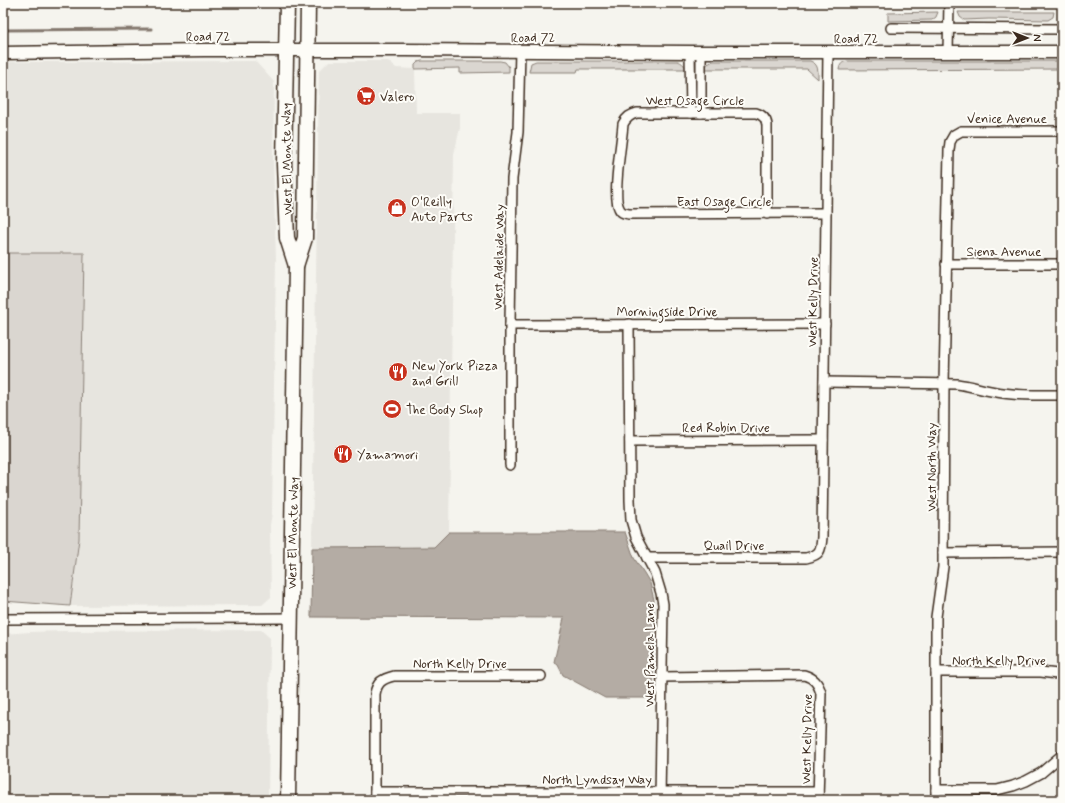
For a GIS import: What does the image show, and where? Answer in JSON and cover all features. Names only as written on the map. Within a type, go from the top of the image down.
[{"type":"main road","name":"West El Monte Way","points":[[287,3],[284,164],[287,238],[296,266]]},
{"type":"main road","name":"West El Monte Way","points":[[288,800],[296,266],[305,238],[308,3]]},
{"type":"street","points":[[948,52],[949,3]]},
{"type":"street","points":[[891,28],[1062,29]]},
{"type":"street","name":"Road 72","points":[[3,53],[197,50],[1062,52]]},
{"type":"street","name":"West Adelaide Way","points":[[510,465],[512,179],[518,132],[520,50]]},
{"type":"street","points":[[690,113],[695,52]]},
{"type":"street","points":[[695,52],[701,114]]},
{"type":"street","name":"West Kelly Drive","points":[[819,552],[822,546],[828,52]]},
{"type":"street","name":"West Osage Circle","points":[[622,212],[617,203],[617,178],[623,124],[626,118],[637,113],[756,113],[765,117],[768,125],[767,214]]},
{"type":"street","name":"Venice Avenue","points":[[954,135],[969,131],[1062,131]]},
{"type":"street","name":"West North Way","points":[[936,800],[936,617],[942,574],[943,553],[948,150],[954,135]]},
{"type":"street","name":"East Osage Circle","points":[[622,212],[629,214],[826,213]]},
{"type":"street","name":"Siena Avenue","points":[[946,264],[1062,264]]},
{"type":"street","name":"West Pamela Lane","points":[[629,324],[631,520],[636,536],[655,573],[663,604],[660,796]]},
{"type":"street","name":"Morningside Drive","points":[[510,325],[825,324]]},
{"type":"street","points":[[824,382],[969,385],[995,392],[1016,395],[1062,395]]},
{"type":"street","name":"Red Robin Drive","points":[[630,441],[823,440]]},
{"type":"street","name":"Quail Drive","points":[[647,558],[806,558],[814,556],[819,552]]},
{"type":"street","points":[[943,553],[1062,552]]},
{"type":"street","points":[[3,619],[291,618]]},
{"type":"street","name":"North Kelly Drive","points":[[936,672],[1040,672],[1062,676]]},
{"type":"street","name":"North Kelly Drive","points":[[375,796],[375,694],[381,681],[387,677],[394,676],[541,676]]},
{"type":"street","name":"West Kelly Drive","points":[[662,677],[809,676],[819,686],[821,693],[818,796]]},
{"type":"street","points":[[936,790],[997,790],[1013,786],[1041,773],[1062,755]]},
{"type":"street","name":"North Lyndsay Way","points":[[375,796],[818,796]]},
{"type":"shaded area","points":[[938,12],[936,17],[932,20],[888,21],[888,13]]},
{"type":"shaded area","points":[[958,12],[1054,12],[1053,17],[1048,20],[964,20],[960,17]]},
{"type":"shaded area","points":[[255,61],[274,82],[273,161],[276,260],[272,513],[270,525],[271,597],[262,605],[70,606],[79,539],[84,253],[3,253],[3,62]]},
{"type":"shaded area","points":[[329,61],[388,61],[396,68],[415,69],[416,113],[460,113],[460,128],[454,154],[449,532],[434,547],[312,548],[319,71]]},
{"type":"shaded area","points":[[422,61],[500,61],[505,62],[509,67],[509,72],[460,73],[460,68],[415,69],[415,65]]},
{"type":"shaded area","points":[[536,61],[678,61],[683,64],[686,69],[578,69],[577,72],[529,72],[531,63]]},
{"type":"shaded area","points":[[713,61],[810,61],[816,66],[818,71],[818,79],[807,69],[705,69],[706,65]]},
{"type":"shaded area","points":[[1062,61],[1062,69],[839,70],[840,66],[844,62]]},
{"type":"shaded area","points":[[3,253],[84,253],[79,539],[70,606],[3,601]]},
{"type":"shaded area","points":[[449,532],[625,532],[634,558],[650,583],[654,600],[653,698],[605,698],[563,675],[558,665],[554,662],[564,618],[311,617],[312,548],[434,547]]},
{"type":"shaded area","points":[[261,630],[270,638],[268,800],[3,800],[3,634],[64,631]]},
{"type":"waterway","points":[[3,30],[151,29]]},
{"type":"place","name":"Valero","points":[[366,96]]},
{"type":"place","name":"O'Reilly Auto Parts","points":[[397,208]]},
{"type":"place","name":"New York Pizza and Grill","points":[[398,372]]},
{"type":"place","name":"The Body Shop","points":[[392,409]]},
{"type":"place","name":"Yamamori","points":[[343,454]]}]
